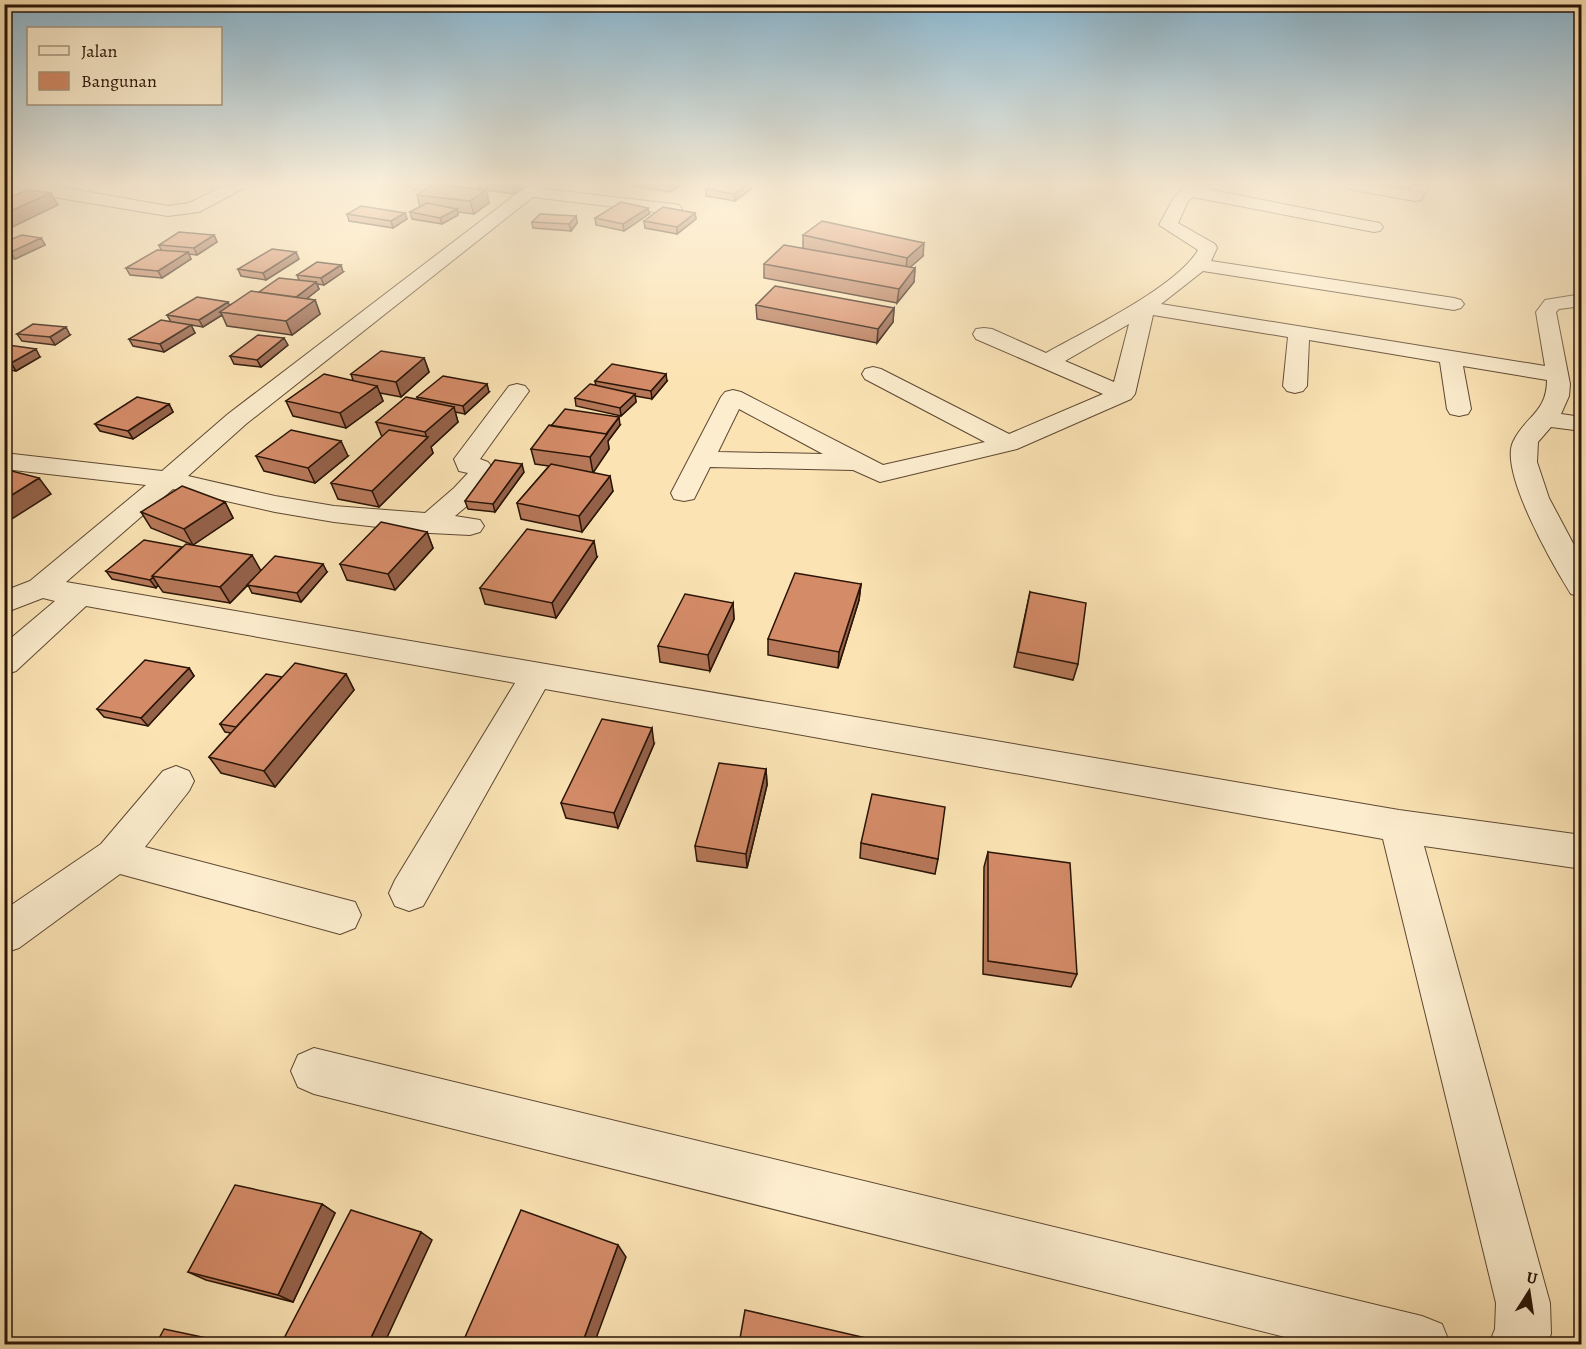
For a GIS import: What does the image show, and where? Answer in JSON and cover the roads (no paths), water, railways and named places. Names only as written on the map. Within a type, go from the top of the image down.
[{"type":"street","points":[[4,603],[42,588],[237,419],[457,248]]},
{"type":"street","points":[[1048,361],[1144,307],[1199,265],[1208,248]]},
{"type":"street","points":[[1199,265],[1454,304]]},
{"type":"street","points":[[1581,300],[1552,304],[1546,312],[1557,375],[1553,408],[1542,419],[1524,446],[1526,477],[1581,587]]},
{"type":"street","points":[[1144,307],[1557,375]]},
{"type":"street","points":[[1123,394],[1144,307]]},
{"type":"street","points":[[1295,386],[1299,332]]},
{"type":"street","points":[[984,334],[1123,394]]},
{"type":"street","points":[[1450,357],[1460,409]]},
{"type":"street","points":[[873,375],[1008,444]]},
{"type":"street","points":[[430,524],[464,494],[483,472],[479,468],[468,465],[467,459],[517,392]]},
{"type":"street","points":[[684,493],[733,397],[880,474],[1008,444],[1123,394]]},
{"type":"street","points":[[1542,419],[1581,424]]},
{"type":"street","points":[[701,459],[860,463]]},
{"type":"street","points":[[4,461],[168,480],[275,504],[334,514],[470,526]]},
{"type":"street","points":[[42,588],[1399,826],[1581,852]]},
{"type":"street","points":[[4,663],[80,596]]},
{"type":"street","points":[[409,893],[536,676]]},
{"type":"street","points":[[4,934],[115,856],[176,781]]},
{"type":"street","points":[[1399,826],[1523,1302],[1523,1334],[1516,1344]]},
{"type":"street","points":[[115,856],[340,915]]},
{"type":"street","points":[[314,1071],[1422,1344]]}]
